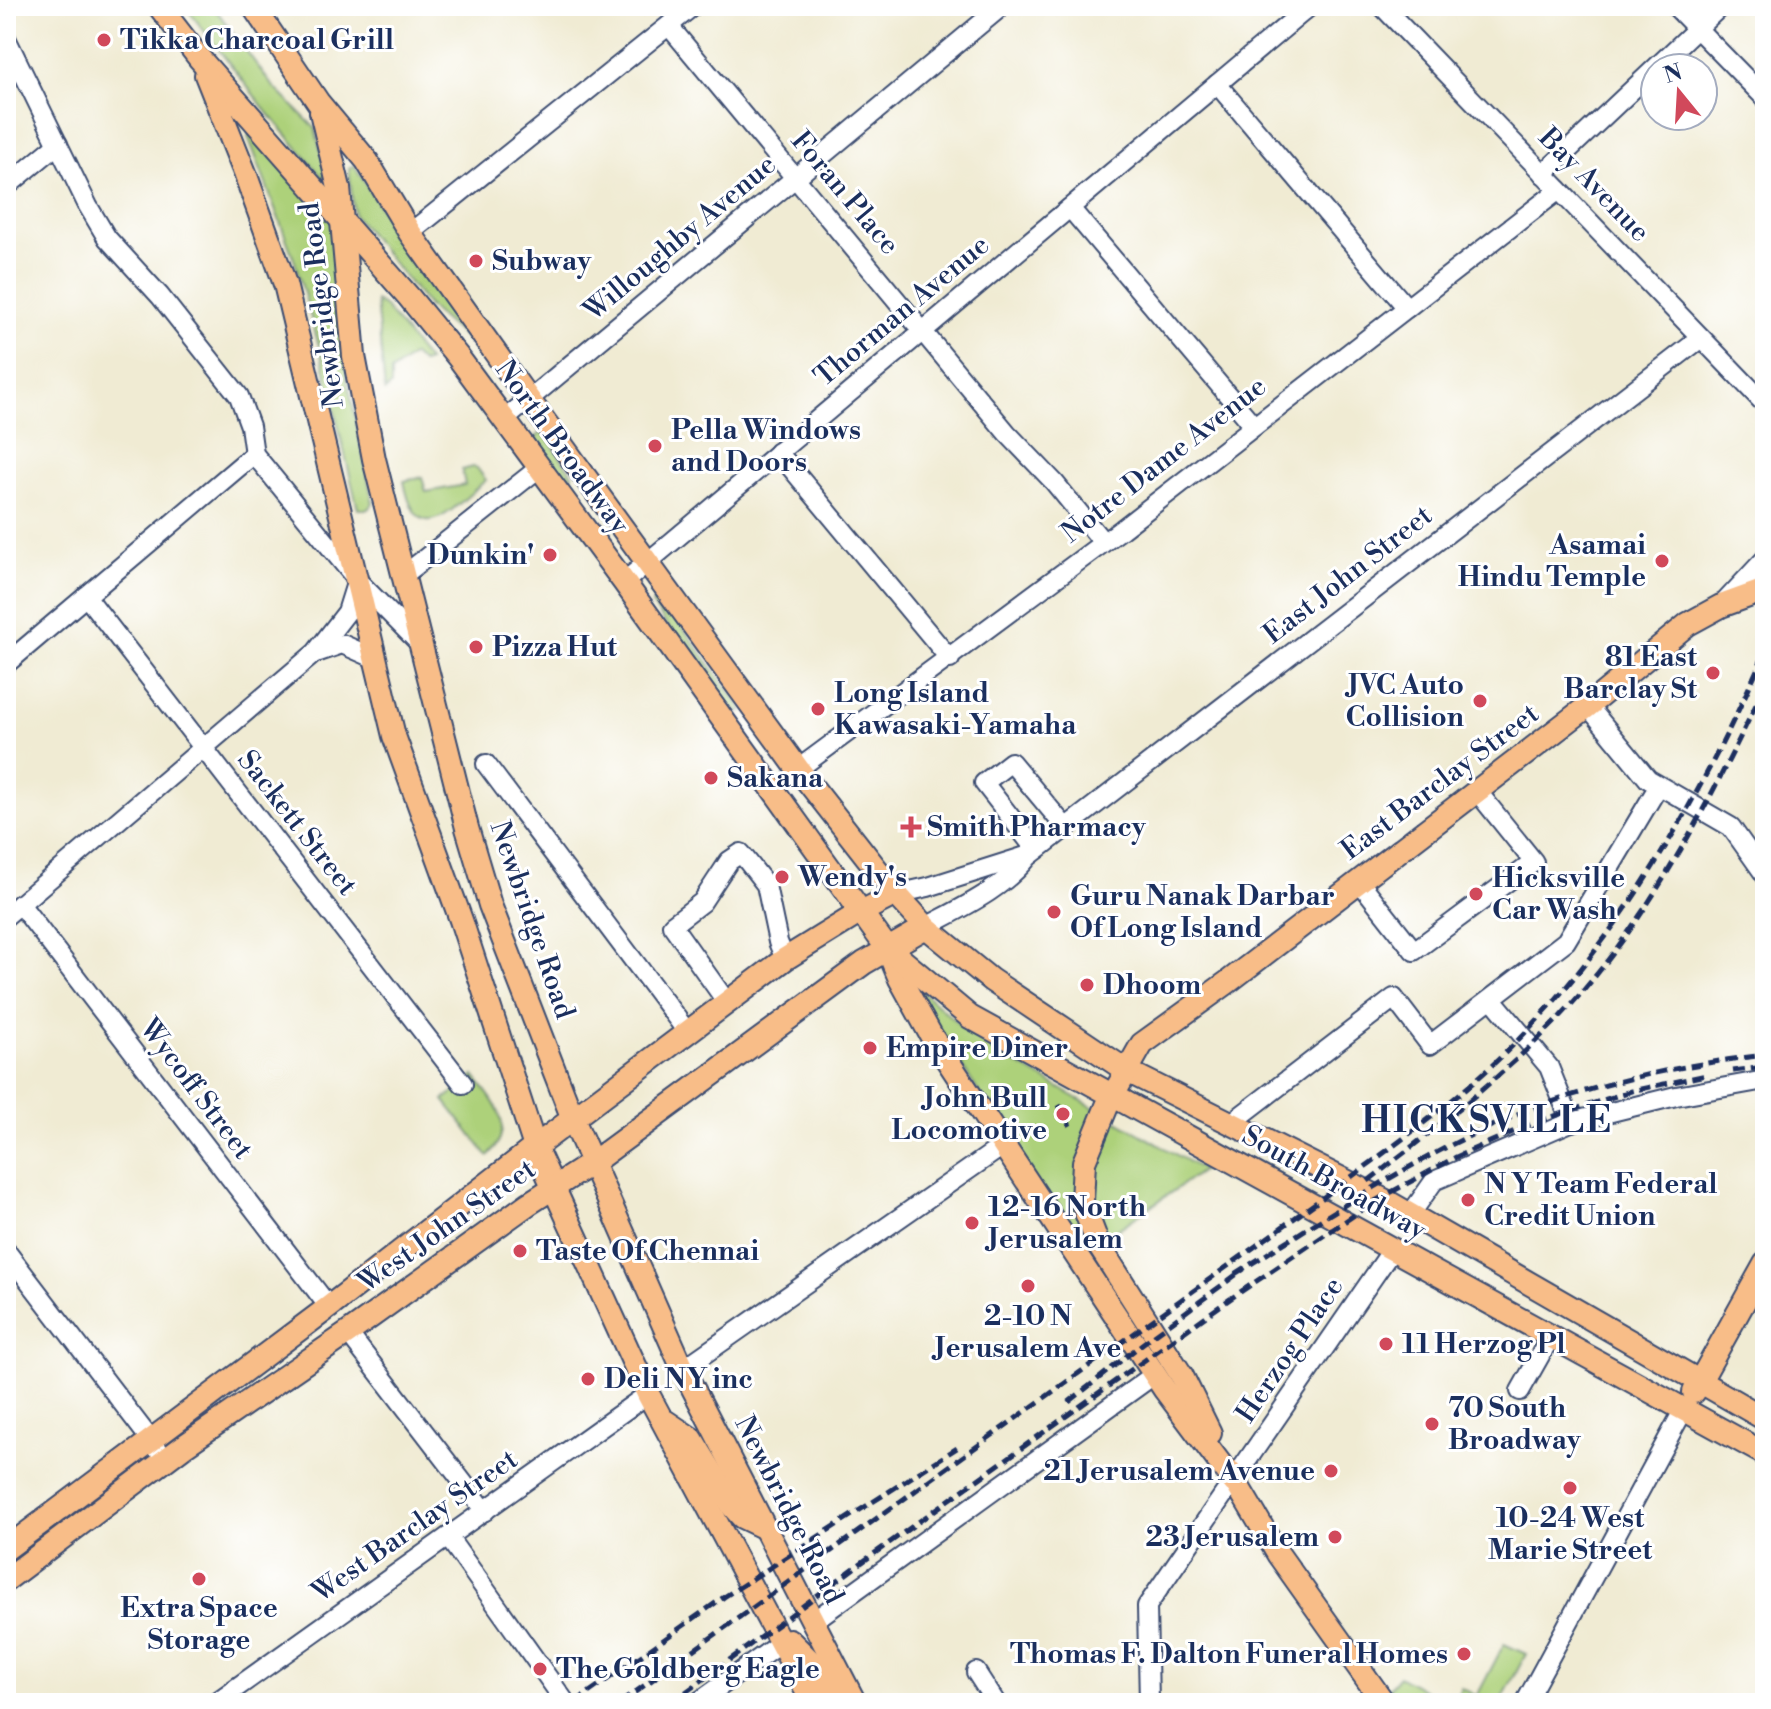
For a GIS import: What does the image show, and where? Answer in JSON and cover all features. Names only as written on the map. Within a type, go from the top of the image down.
[{"type":"main road","name":"North Broadway","points":[[159,6],[200,59],[409,297],[624,582],[887,948]]},
{"type":"main road","name":"North Broadway","points":[[253,6],[318,102],[367,161],[410,233],[529,400],[798,769],[896,894],[926,927]]},
{"type":"main road","name":"Newbridge Road","points":[[200,59],[285,284],[394,736],[461,920],[535,1147],[648,1394],[813,1703]]},
{"type":"main road","name":"Newbridge Road","points":[[318,102],[332,153],[354,356],[374,459],[462,812],[490,905],[573,1119],[683,1369],[855,1703]]},
{"type":"main road","name":"East Barclay Street","points":[[1234,1482],[1182,1376],[1098,1244],[1082,1202],[1084,1162],[1112,1095],[1142,1044],[1588,706],[1688,624],[1721,606],[1765,590]]},
{"type":"main road","name":"West John Street","points":[[6,1549],[785,959],[896,894]]},
{"type":"main road","name":"West John Street","points":[[6,1580],[166,1460],[458,1252],[592,1163],[887,948],[926,927]]},
{"type":"main road","name":"South Broadway","points":[[926,927],[991,980],[1127,1071],[1410,1215],[1765,1419]]},
{"type":"main road","name":"South Broadway","points":[[887,948],[970,1017],[1765,1454]]},
{"type":"main road","points":[[887,948],[932,1037],[1160,1382],[1234,1482],[1278,1554],[1384,1703]]},
{"type":"main road","points":[[1684,1409],[1765,1264]]},
{"type":"main road","points":[[662,1420],[692,1439],[742,1517],[765,1528]]},
{"type":"main road","points":[[782,1642],[789,1640],[805,1656],[838,1702],[842,1703]]},
{"type":"street","points":[[410,233],[693,6]]},
{"type":"street","name":"Willoughby Avenue","points":[[504,420],[1002,6]]},
{"type":"street","name":"Thorman Avenue","points":[[624,582],[1310,6]]},
{"type":"street","name":"Bay Avenue","points":[[1382,6],[1765,404]]},
{"type":"street","points":[[1675,6],[1765,98]]},
{"type":"street","points":[[1543,174],[1721,6]]},
{"type":"street","name":"Foran Place","points":[[669,26],[1007,433],[1054,482],[1103,542]]},
{"type":"street","points":[[6,38],[107,238],[160,296],[239,396],[250,426],[254,454],[357,580],[421,645]]},
{"type":"street","points":[[1217,84],[1407,308]]},
{"type":"street","points":[[6,187],[58,144]]},
{"type":"street","name":"Notre Dame Avenue","points":[[798,769],[950,659],[1559,190]]},
{"type":"street","points":[[1070,208],[1254,426]]},
{"type":"street","name":"East John Street","points":[[926,927],[973,903],[1018,869],[1032,853],[1701,338]]},
{"type":"street","points":[[778,452],[950,659]]},
{"type":"street","points":[[6,664],[254,454]]},
{"type":"street","points":[[404,575],[539,468]]},
{"type":"street","points":[[1721,606],[1765,559]]},
{"type":"street","points":[[10,911],[316,652],[347,612],[357,580]]},
{"type":"street","name":"Sackett Street","points":[[86,596],[463,1084]]},
{"type":"street","points":[[316,652],[342,644],[376,659]]},
{"type":"street","points":[[1588,706],[1648,779],[1731,827],[1765,875]]},
{"type":"street","points":[[1032,853],[984,783],[1011,762],[1066,828]]},
{"type":"street","points":[[486,764],[688,1033]]},
{"type":"street","points":[[1230,1124],[1394,998],[1430,1045],[1566,941],[1658,787]]},
{"type":"street","points":[[1359,881],[1414,951],[1534,862],[1477,791]]},
{"type":"street","points":[[728,1004],[672,925],[702,902],[729,861],[741,853],[766,885],[778,942],[785,959]]},
{"type":"street","name":"East John Street","points":[[896,894],[928,887],[1032,853]]},
{"type":"street","name":"Wycoff Street","points":[[10,911],[329,1307]]},
{"type":"street","points":[[1492,999],[1549,1067],[1571,1122]]},
{"type":"street","points":[[1410,1215],[1434,1181],[1571,1122],[1676,1096],[1765,1080]]},
{"type":"street","points":[[683,1369],[1004,1145]]},
{"type":"street","name":"Herzog Place","points":[[1149,1703],[1147,1606],[1392,1250]]},
{"type":"street","points":[[6,1251],[166,1460]]},
{"type":"street","points":[[348,1333],[485,1511]]},
{"type":"street","points":[[1520,1391],[1551,1336]]},
{"type":"street","points":[[812,1622],[1160,1382]]},
{"type":"street","name":"West Barclay Street","points":[[215,1703],[648,1394]]},
{"type":"street","points":[[1525,1703],[1684,1409]]},
{"type":"street","points":[[448,1537],[561,1696]]},
{"type":"street","points":[[697,1703],[782,1642]]},
{"type":"street","points":[[976,1672],[996,1703]]},
{"type":"green space","points":[[185,6],[213,6],[271,84],[315,128],[327,176],[323,178],[264,108]]},
{"type":"green space","points":[[254,132],[334,223],[347,378],[373,503],[368,509],[358,509],[319,346],[295,262],[248,136]]},
{"type":"green space","points":[[354,165],[386,217],[473,336],[467,340],[429,307],[354,215],[349,169]]},
{"type":"green space","points":[[376,301],[385,307],[428,361],[422,363],[413,355],[391,372],[391,386],[385,391]]},
{"type":"green space","points":[[543,432],[573,475],[568,479],[551,464],[533,439]]},
{"type":"green space","points":[[473,467],[486,480],[438,518],[427,520],[418,516],[410,503],[404,481],[422,477],[426,492],[465,485],[462,470]]},
{"type":"green space","points":[[656,598],[661,598],[743,710],[738,713],[718,696],[652,604]]},
{"type":"green space","points":[[906,977],[970,1034],[1005,1057],[1203,1170],[1081,1255]]},
{"type":"green space","points":[[474,1076],[495,1106],[502,1125],[497,1145],[488,1156],[444,1100]]},
{"type":"green space","points":[[1504,1644],[1526,1654],[1500,1703],[1478,1703],[1458,1694],[1461,1688],[1477,1696]]},
{"type":"green space","points":[[1399,1676],[1430,1694],[1425,1703],[1384,1703],[1380,1698]]},
{"type":"railway","points":[[620,1703],[1372,1161],[1448,1103],[1496,1061],[1558,997],[1628,905],[1716,756],[1765,652]]},
{"type":"railway","points":[[1368,1181],[1509,1066],[1586,987],[1646,906],[1672,864],[1721,776],[1765,686]]},
{"type":"railway","points":[[1235,1274],[1401,1172],[1505,1120],[1568,1096],[1633,1078],[1698,1064],[1765,1055]]},
{"type":"railway","points":[[1733,1071],[1765,1067]]},
{"type":"railway","points":[[671,1703],[1230,1299],[1375,1201],[1456,1157],[1533,1123],[1631,1091],[1706,1075]]},
{"type":"railway","points":[[1059,1105],[1070,1126]]},
{"type":"railway","points":[[1069,1402],[1244,1269]]},
{"type":"railway","points":[[574,1703],[724,1597],[957,1448]]},
{"type":"place","name":"Tikka Charcoal Grill","points":[[104,40]]},
{"type":"place","name":"Subway","points":[[476,261]]},
{"type":"place","name":"Pella Windows and Doors","points":[[655,446]]},
{"type":"place","name":"Dunkin'","points":[[550,555]]},
{"type":"place","name":"Asamai Hindu Temple","points":[[1662,561]]},
{"type":"place","name":"Pizza Hut","points":[[476,647]]},
{"type":"place","name":"81 East Barclay St","points":[[1713,673]]},
{"type":"place","name":"JVC Auto Collision","points":[[1480,701]]},
{"type":"place","name":"Long Island Kawasaki-Yamaha","points":[[818,709]]},
{"type":"place","name":"Sakana","points":[[711,778]]},
{"type":"place","name":"Smith Pharmacy","points":[[911,827]]},
{"type":"place","name":"Wendy's","points":[[782,877]]},
{"type":"place","name":"Hicksville Car Wash","points":[[1476,894]]},
{"type":"place","name":"Guru Nanak Darbar Of Long Island","points":[[1054,912]]},
{"type":"place","name":"Dhoom","points":[[1087,985]]},
{"type":"place","name":"Empire Diner","points":[[870,1048]]},
{"type":"place","name":"John Bull Locomotive","points":[[1063,1114]]},
{"type":"place","name":"N Y Team Federal Credit Union","points":[[1468,1200]]},
{"type":"place","name":"12-16 North Jerusalem","points":[[972,1223]]},
{"type":"place","name":"Taste Of Chennai","points":[[520,1251]]},
{"type":"place","name":"2-10 N Jerusalem Ave","points":[[1028,1286]]},
{"type":"place","name":"11 Herzog Pl","points":[[1386,1344]]},
{"type":"place","name":"Deli NY inc","points":[[588,1379]]},
{"type":"place","name":"70 South Broadway","points":[[1432,1424]]},
{"type":"place","name":"21 Jerusalem Avenue","points":[[1331,1471]]},
{"type":"place","name":"10-24 West Marie Street","points":[[1570,1488]]},
{"type":"place","name":"23 Jerusalem","points":[[1335,1537]]},
{"type":"place","name":"Extra Space Storage","points":[[199,1579]]},
{"type":"place","name":"Thomas F. Dalton Funeral Homes","points":[[1464,1654]]},
{"type":"place","name":"The Goldberg Eagle","points":[[540,1669]]},
{"type":"district","name":"HICKSVILLE","points":[[1487,1121]]}]
